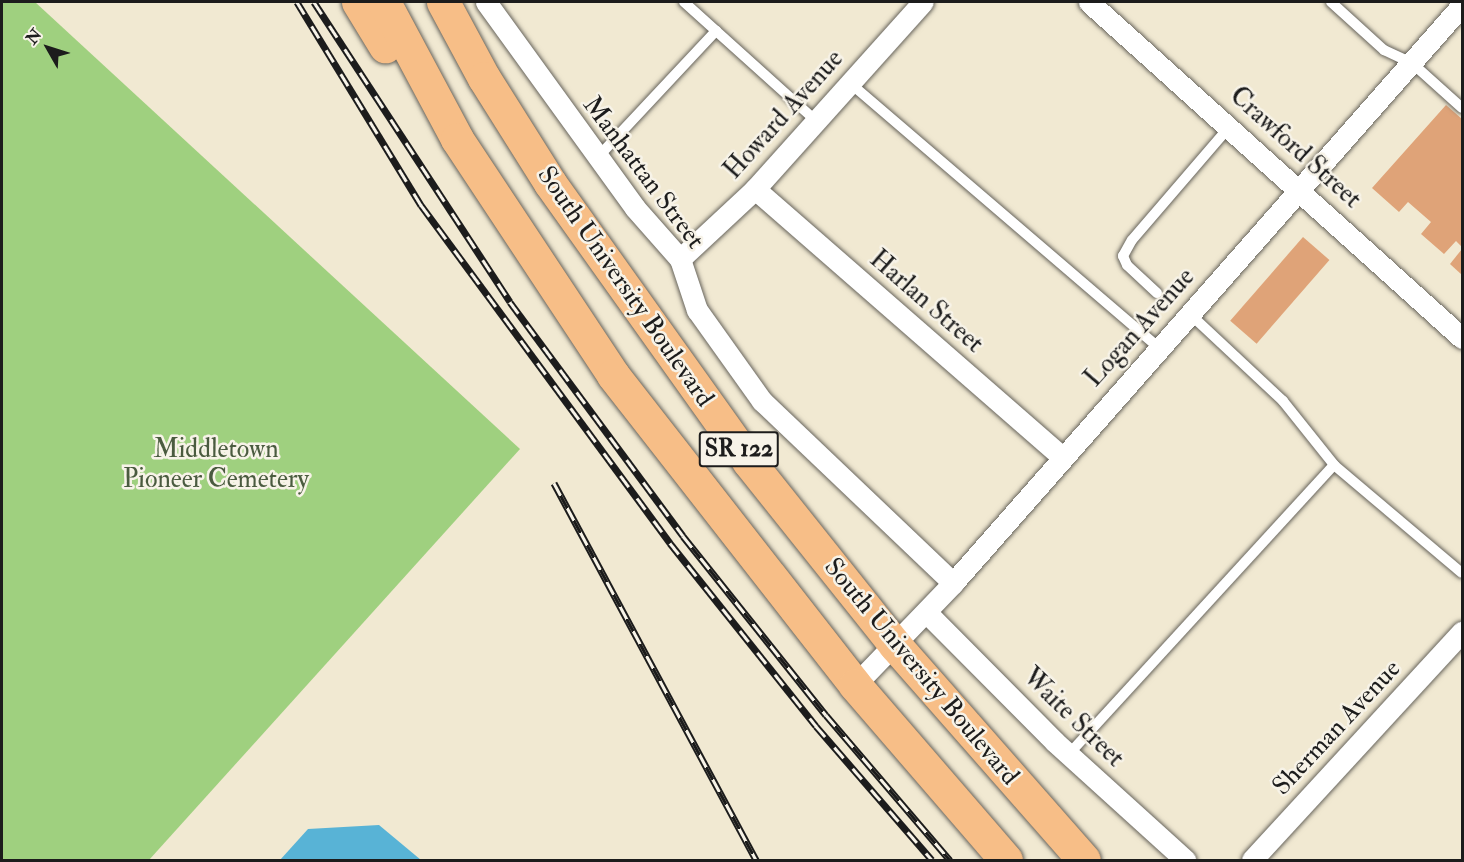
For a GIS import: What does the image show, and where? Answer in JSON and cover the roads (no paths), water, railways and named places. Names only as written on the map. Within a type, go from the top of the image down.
[{"type":"main road","points":[[358,2],[418,101],[457,139]]},
{"type":"main road","points":[[384,2],[457,139]]},
{"type":"main road","name":"South University Boulevard","points":[[443,2],[484,78],[564,202],[749,462],[896,645],[1084,861]]},
{"type":"main road","name":"SR 122","points":[[457,139],[613,375],[855,685],[1006,861]]},
{"type":"street","name":"Manhattan Street","points":[[486,2],[598,158],[680,259],[697,310],[762,400],[953,583]]},
{"type":"street","name":"Howard Avenue","points":[[680,259],[755,189],[923,2]]},
{"type":"street","name":"Crawford Street","points":[[1089,2],[1302,190],[1462,338]]},
{"type":"street","name":"Logan Avenue","points":[[855,685],[896,645],[953,583],[1062,456],[1302,190],[1462,5]]},
{"type":"street","name":"Harlan Street","points":[[755,189],[1062,456]]},
{"type":"street","name":"Waite Street","points":[[926,612],[1069,754],[1185,861]]},
{"type":"street","name":"Sherman Avenue","points":[[1252,861],[1462,632]]},
{"type":"lane","points":[[684,2],[816,121]]},
{"type":"lane","points":[[1331,2],[1384,50],[1412,63],[1462,108]]},
{"type":"lane","points":[[598,158],[716,31]]},
{"type":"lane","points":[[850,83],[1159,348]]},
{"type":"lane","points":[[1157,293],[1127,265],[1123,256],[1132,240],[1230,126]]},
{"type":"lane","points":[[1190,314],[1283,401],[1334,465],[1462,573]]},
{"type":"lane","points":[[1069,754],[1334,465]]},
{"type":"water","points":[[379,825],[421,860],[280,860],[308,829]]},
{"type":"railway","points":[[297,2],[421,205],[670,543],[816,726],[932,860]]},
{"type":"railway","points":[[314,2],[510,302],[683,536],[826,715],[950,860]]},
{"type":"railway","points":[[554,483],[756,860]]},
{"type":"park label","name":"Middletown Pioneer Cemetery","points":[[216,465]]}]
